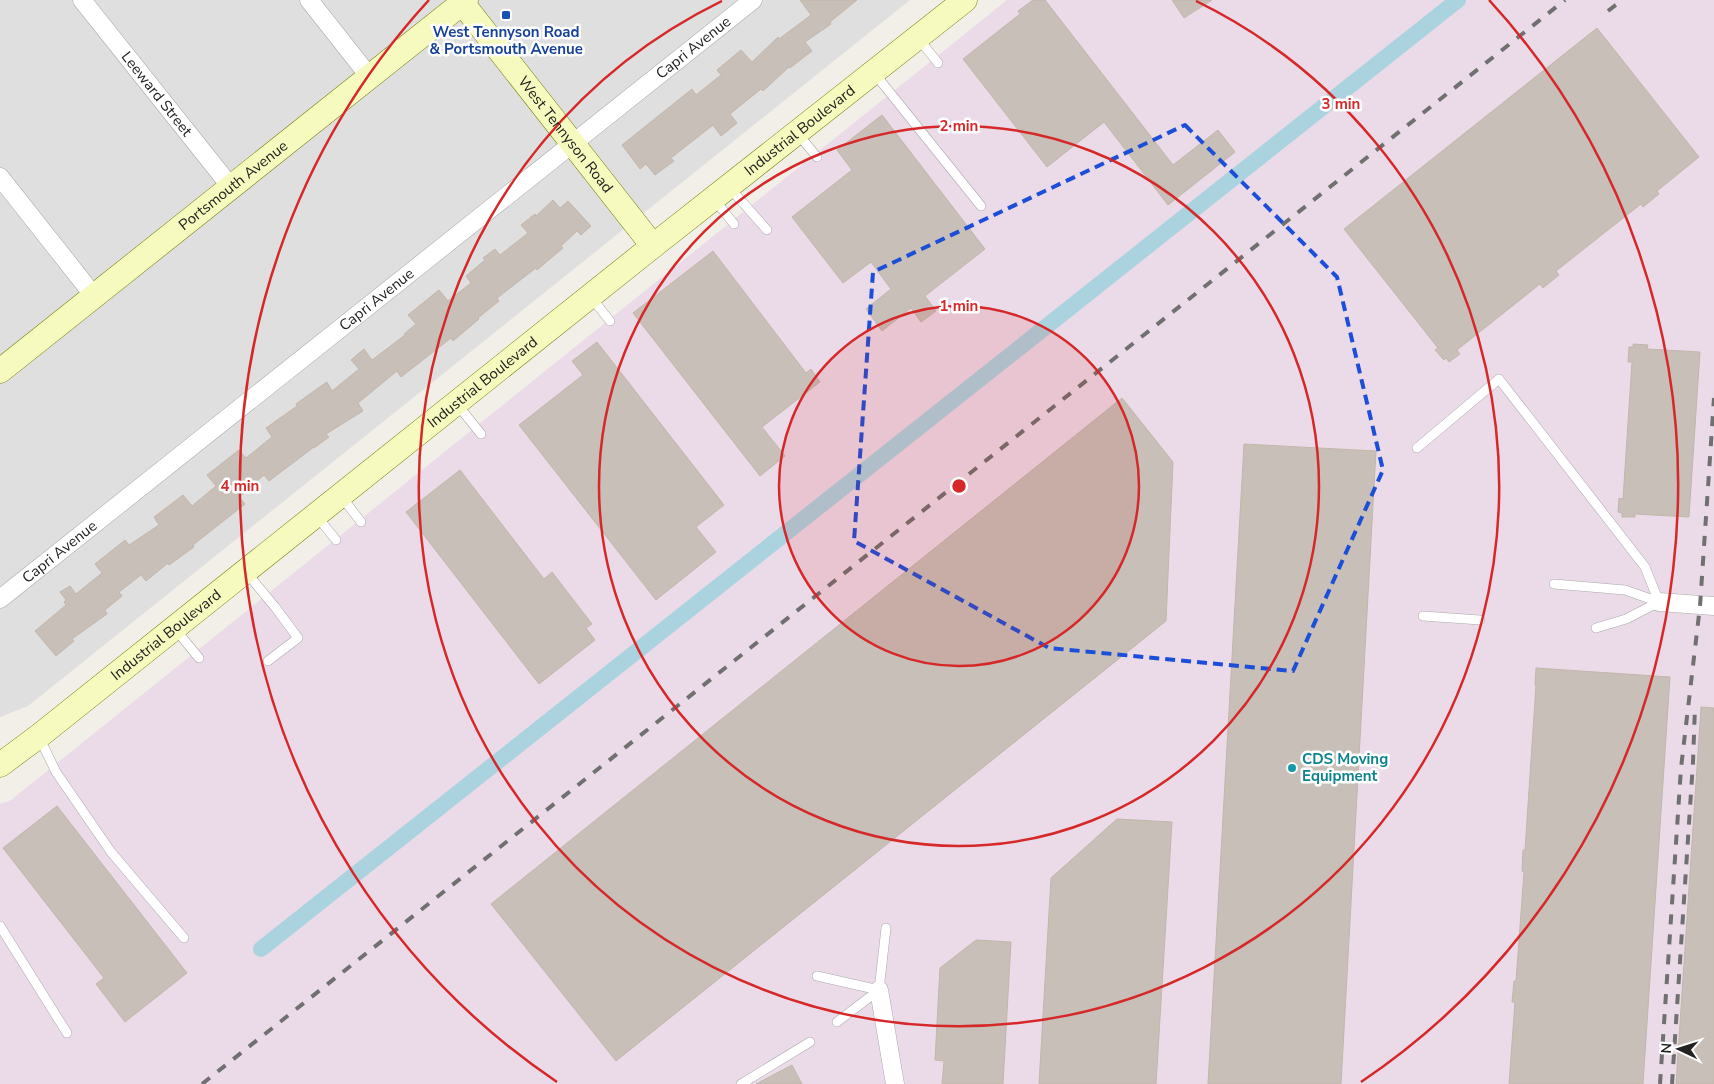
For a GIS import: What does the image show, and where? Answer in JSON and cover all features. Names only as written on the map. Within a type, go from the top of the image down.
[{"type":"main road","name":"Industrial Boulevard","points":[[0,765],[246,572],[590,296],[965,0]]},
{"type":"main road","name":"Portsmouth Avenue","points":[[0,371],[463,1]]},
{"type":"main road","name":"West Tennyson Road","points":[[463,1],[653,246]]},
{"type":"street","name":"Leeward Street","points":[[82,0],[231,187]]},
{"type":"street","points":[[309,0],[369,76]]},
{"type":"street","name":"Capri Avenue","points":[[0,599],[753,0]]},
{"type":"street","points":[[0,177],[94,296]]},
{"type":"street","points":[[1659,602],[1714,606]]},
{"type":"street","points":[[878,990],[895,1084]]},
{"type":"lane","points":[[918,38],[938,62]]},
{"type":"lane","points":[[874,72],[981,206]]},
{"type":"lane","points":[[797,133],[817,157]]},
{"type":"lane","points":[[721,193],[734,224]]},
{"type":"lane","points":[[721,193],[766,230]]},
{"type":"lane","points":[[590,296],[610,322]]},
{"type":"lane","points":[[1417,448],[1499,379],[1645,567],[1659,602]]},
{"type":"lane","points":[[456,403],[481,434]]},
{"type":"lane","points":[[341,496],[361,522]]},
{"type":"lane","points":[[316,515],[336,540]]},
{"type":"lane","points":[[246,572],[298,638],[268,661]]},
{"type":"lane","points":[[1554,584],[1625,590],[1659,602]]},
{"type":"lane","points":[[1596,628],[1626,619],[1659,602]]},
{"type":"lane","points":[[1423,616],[1480,620]]},
{"type":"lane","points":[[174,628],[199,658]]},
{"type":"lane","points":[[39,736],[56,772],[111,852],[184,938]]},
{"type":"lane","points":[[0,926],[67,1034]]},
{"type":"lane","points":[[837,1022],[878,990],[886,928]]},
{"type":"lane","points":[[817,976],[878,990]]},
{"type":"lane","points":[[741,1084],[810,1042]]},
{"type":"highlighted area","points":[[1185,125],[1337,277],[1383,470],[1293,671],[1049,648],[854,541],[873,272]]},
{"type":"shaded area","points":[[0,0],[910,0],[28,706],[0,717]]},
{"type":"shaded area","points":[[1007,0],[1714,0],[1714,1084],[0,1084],[0,804],[11,800]]},
{"type":"building","points":[[800,0],[857,0],[830,22],[831,24],[805,42],[812,51],[789,67],[763,91],[761,89],[730,114],[737,123],[721,136],[713,125],[671,158],[674,161],[655,175],[646,164],[640,169],[622,145],[692,89],[696,95],[721,75],[717,70],[741,50],[752,62],[778,37],[779,39],[811,15]]},
{"type":"building","points":[[1033,0],[1045,0],[1173,165],[1218,130],[1235,152],[1168,205],[1104,122],[1047,167],[963,59],[1020,14],[1018,11]]},
{"type":"building","points":[[1172,0],[1212,0],[1184,18]]},
{"type":"building","points":[[1597,28],[1699,157],[1657,191],[1659,194],[1643,207],[1641,204],[1556,271],[1559,275],[1543,288],[1540,284],[1457,350],[1460,354],[1449,362],[1446,358],[1444,360],[1435,350],[1438,348],[1344,229]]},
{"type":"building","points":[[882,115],[985,249],[925,296],[936,311],[921,322],[911,308],[882,331],[866,309],[891,289],[871,262],[843,283],[792,217],[852,170],[837,150]]},
{"type":"building","points":[[553,200],[560,208],[568,201],[591,226],[581,235],[577,231],[561,246],[563,248],[537,270],[536,268],[497,298],[499,301],[453,341],[451,338],[401,377],[397,371],[358,403],[363,411],[326,434],[329,437],[269,481],[264,475],[239,497],[245,504],[193,545],[194,547],[169,565],[168,563],[146,581],[141,575],[119,592],[122,596],[105,610],[107,614],[72,639],[74,641],[56,656],[35,631],[66,605],[64,602],[66,600],[60,592],[70,586],[76,594],[102,573],[95,564],[125,540],[129,545],[159,525],[154,517],[183,495],[192,506],[216,486],[207,475],[239,450],[246,458],[272,437],[266,428],[327,382],[332,391],[359,369],[351,360],[364,349],[372,360],[405,335],[416,324],[408,315],[439,290],[448,301],[471,283],[466,276],[485,260],[483,258],[495,249],[500,255],[528,233],[521,225],[535,214],[536,216]]},
{"type":"building","points":[[713,251],[806,373],[811,369],[820,382],[762,427],[785,456],[760,476],[633,313]]},
{"type":"building","points":[[597,342],[724,505],[696,527],[716,552],[656,600],[519,425],[583,375],[572,361]]},
{"type":"building","points":[[1633,344],[1648,345],[1647,349],[1700,352],[1689,517],[1635,514],[1635,517],[1622,517],[1622,513],[1618,512],[1619,498],[1623,499],[1632,362],[1628,362],[1629,347],[1633,347]]},
{"type":"building","points":[[1122,398],[1173,462],[1166,621],[616,1061],[491,904]]},
{"type":"building","name":"CDS Moving Equipment","points":[[1244,444],[1376,451],[1341,1084],[1208,1084]]},
{"type":"building","points":[[460,470],[544,579],[552,572],[592,624],[586,628],[595,640],[539,684],[406,512]]},
{"type":"building","points":[[1536,668],[1670,677],[1643,1084],[1509,1084],[1515,1002],[1512,1002],[1514,981],[1516,981],[1524,872],[1522,871],[1523,850],[1525,850]]},
{"type":"building","points":[[1701,707],[1714,708],[1714,1084],[1676,1084]]},
{"type":"building","points":[[57,806],[187,973],[125,1022],[96,984],[104,978],[3,848]]},
{"type":"building","points":[[1117,819],[1172,822],[1156,1084],[1039,1084],[1051,878]]},
{"type":"building","points":[[976,940],[1011,942],[1003,1084],[942,1084],[944,1061],[935,1060],[940,968]]},
{"type":"building","points":[[792,1065],[802,1084],[756,1084]]},
{"type":"waterway","points":[[261,949],[1458,0]]},
{"type":"railway","points":[[202,1084],[1565,0]]},
{"type":"railway","points":[[1608,11],[1622,0]]},
{"type":"railway","points":[[1660,1084],[1681,768],[1700,606],[1714,398]]},
{"type":"railway","points":[[1672,1084],[1695,707]]},
{"type":"place","name":"West Tennyson Road & Portsmouth Avenue","points":[[506,15]]},
{"type":"place","name":"CDS Moving Equipment","points":[[1292,768]]}]
